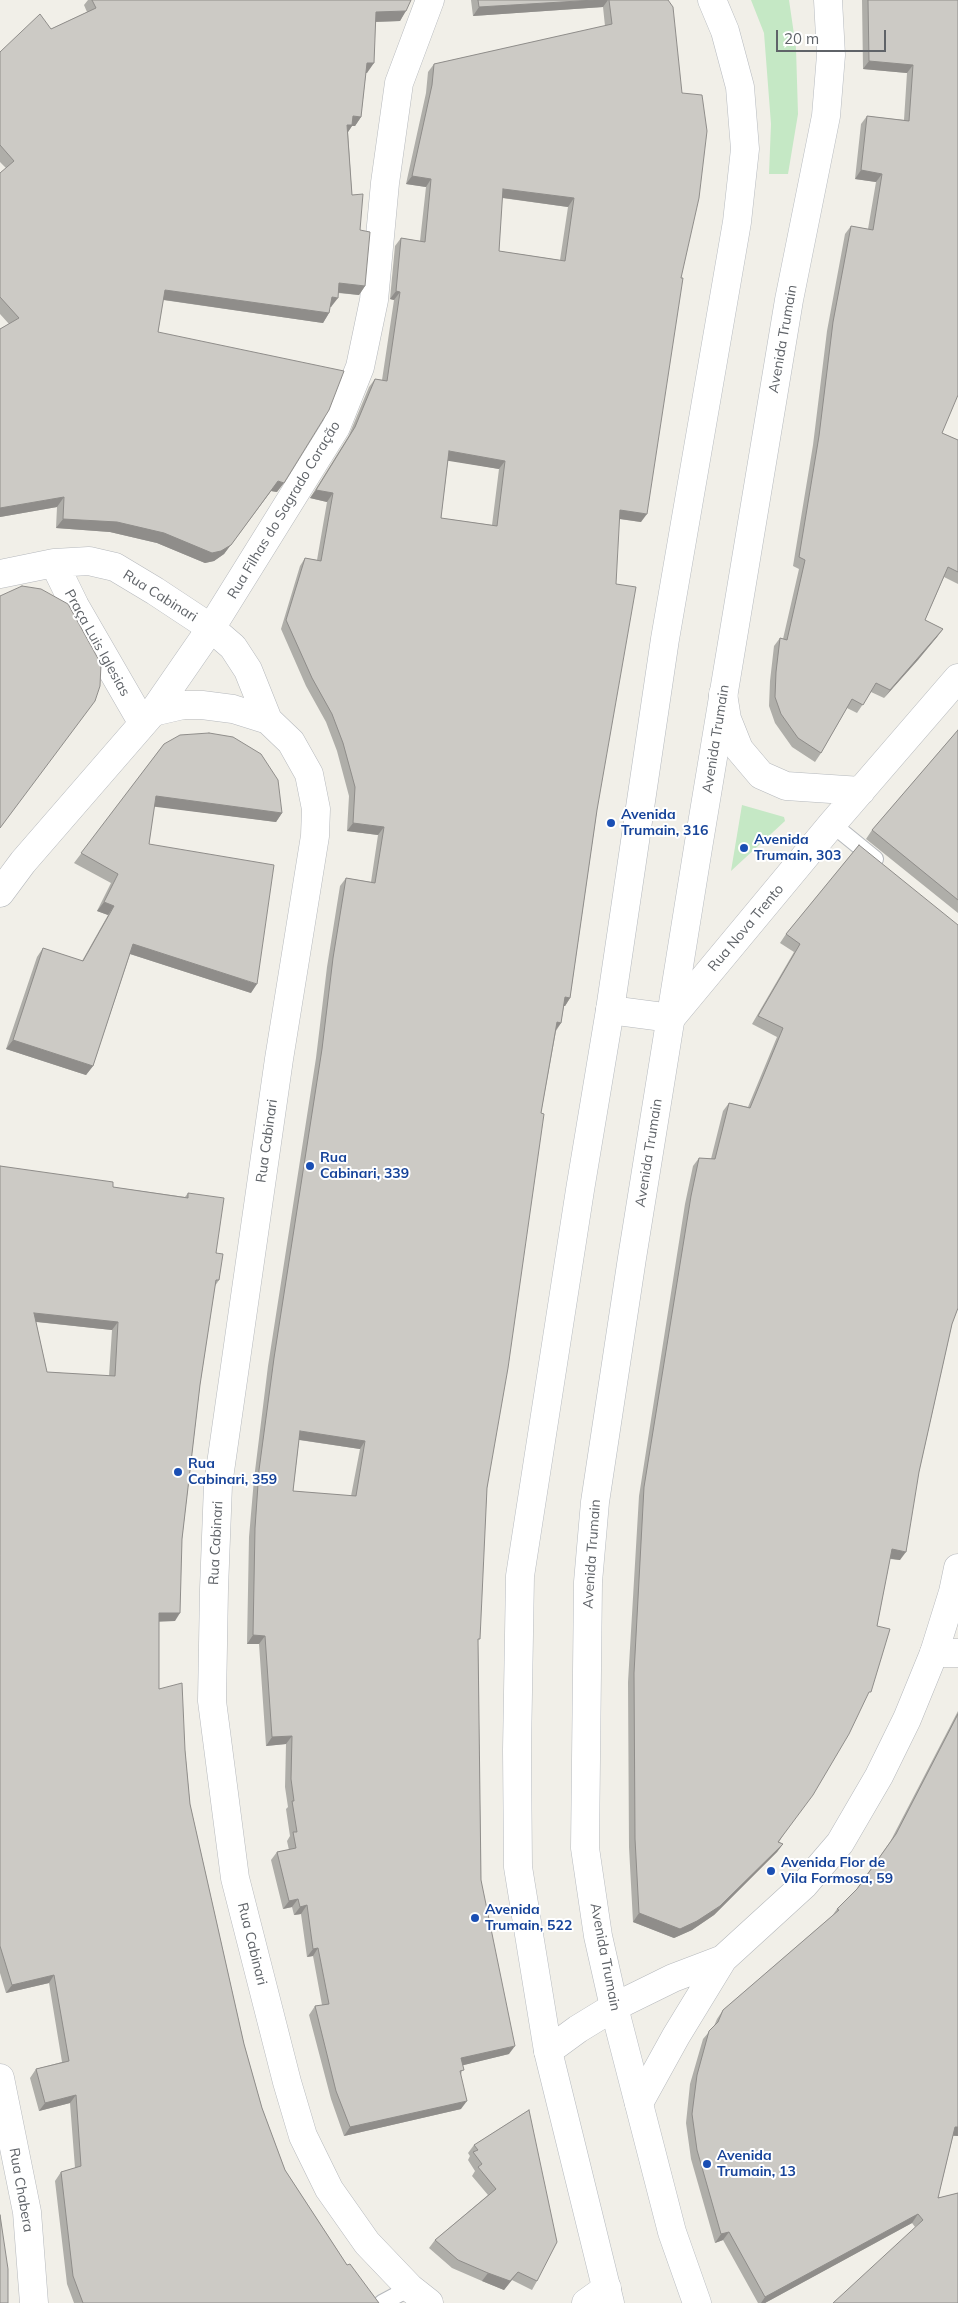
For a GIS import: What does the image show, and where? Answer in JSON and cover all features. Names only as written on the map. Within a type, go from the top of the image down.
[{"type":"street","name":"Rua Filhas do Sagrado Coração","points":[[0,893],[23,862],[148,717],[211,628],[336,428],[360,367],[374,300],[385,183],[399,84],[430,0]]},
{"type":"street","points":[[601,2298],[548,2051],[518,1867],[517,1750],[520,1576],[581,1182],[610,1010],[666,639],[737,222],[745,149],[740,87],[725,31],[712,0]]},
{"type":"street","name":"Avenida Trumain","points":[[697,2303],[672,2232],[614,2007],[598,1936],[585,1848],[588,1582],[597,1493],[632,1258],[723,694],[789,300],[826,116],[831,55],[828,0]]},
{"type":"street","name":"Rua Cabinari","points":[[0,574],[54,563],[89,561],[115,568],[156,591],[211,628],[232,647],[248,670],[268,720],[291,742],[309,774],[316,809],[314,836],[275,1087],[219,1479],[214,1589],[212,1701],[235,1878],[287,2082],[303,2136],[328,2189],[367,2243],[420,2295]]},
{"type":"street","name":"Praça Luis Iglesias","points":[[54,563],[75,606],[148,717]]},
{"type":"street","name":"Rua Nova Trento","points":[[671,1018],[832,824],[958,678]]},
{"type":"street","points":[[723,694],[727,719],[739,749],[761,775],[786,786],[861,791]]},
{"type":"street","name":"Rua Cabinari","points":[[148,717],[182,705],[202,705],[233,709],[268,720]]},
{"type":"street","points":[[610,1010],[671,1018]]},
{"type":"street","points":[[639,2103],[676,2036],[724,1960],[804,1884],[840,1843],[879,1776],[907,1719],[946,1653],[953,1592],[958,1568]]},
{"type":"street","points":[[548,2051],[578,2029],[614,2007],[673,1978],[724,1960]]},
{"type":"street","name":"Rua Chabera","points":[[0,2078],[27,2212],[34,2303]]},
{"type":"lane","points":[[832,824],[891,872]]},
{"type":"lane","points":[[382,2303],[420,2295]]},
{"type":"green space","points":[[751,0],[789,0],[796,48],[798,114],[788,174],[769,174],[771,124],[764,33]]},
{"type":"green space","points":[[742,805],[784,817],[785,821],[731,871]]},
{"type":"building","points":[[92,0],[411,0],[406,11],[376,12],[374,63],[367,63],[361,117],[353,116],[352,125],[347,125],[352,195],[363,194],[360,230],[370,232],[365,286],[339,283],[338,298],[332,297],[329,313],[165,290],[158,332],[344,371],[329,410],[284,483],[278,481],[231,545],[221,551],[212,553],[164,533],[117,522],[63,519],[64,497],[0,508],[0,329],[19,318],[0,297],[0,173],[14,161],[0,145],[0,52],[40,14],[51,29],[96,8]]},
{"type":"building","points":[[478,0],[595,0],[479,7]]},
{"type":"building","points":[[609,0],[668,0],[673,7],[682,93],[702,95],[707,131],[699,198],[681,278],[683,278],[647,514],[620,510],[616,584],[636,587],[597,810],[570,998],[565,997],[561,1023],[557,1022],[541,1113],[544,1114],[508,1368],[487,1488],[480,1639],[478,1639],[481,1880],[515,2046],[461,2058],[464,2070],[460,2071],[467,2101],[350,2127],[336,2091],[315,2006],[329,2004],[318,1948],[313,1949],[307,1905],[300,1907],[298,1899],[289,1901],[277,1852],[296,1848],[293,1832],[297,1832],[291,1779],[292,1736],[272,1737],[265,1636],[253,1635],[255,1528],[259,1470],[274,1358],[322,1049],[333,958],[346,878],[375,883],[384,827],[353,823],[355,787],[343,743],[332,714],[312,678],[286,620],[305,558],[321,561],[333,493],[316,490],[355,427],[375,379],[387,381],[400,292],[396,291],[401,238],[425,242],[431,179],[412,176],[432,85],[434,64],[612,24]],"holes":[[[503,189],[574,198],[565,261],[499,251]],[[449,451],[505,461],[497,526],[441,518]],[[300,1431],[365,1441],[356,1496],[293,1491]]]},
{"type":"building","points":[[868,0],[958,0],[958,395],[942,433],[958,440],[958,572],[948,567],[925,620],[943,629],[890,690],[876,683],[863,705],[852,699],[821,753],[798,738],[781,714],[775,697],[776,672],[780,638],[787,640],[805,560],[799,557],[819,436],[833,322],[851,226],[873,230],[882,174],[861,170],[867,116],[909,121],[913,65],[869,61]]},
{"type":"building","points":[[22,586],[41,589],[68,604],[101,664],[100,686],[95,701],[0,828],[0,596]]},
{"type":"building","points":[[958,730],[958,900],[872,830]]},
{"type":"building","points":[[209,733],[233,737],[261,754],[278,780],[282,813],[156,796],[149,844],[274,865],[257,984],[133,944],[93,1066],[13,1040],[43,948],[83,961],[114,906],[104,902],[118,874],[81,853],[164,744],[180,735]]},
{"type":"building","points":[[859,845],[958,925],[958,1308],[952,1324],[919,1472],[906,1552],[892,1549],[877,1626],[890,1629],[871,1692],[869,1692],[849,1734],[813,1795],[778,1842],[783,1844],[720,1906],[697,1921],[680,1929],[639,1913],[635,1839],[634,1673],[644,1487],[691,1196],[699,1158],[715,1159],[729,1103],[750,1108],[783,1028],[758,1016],[800,944],[786,934]]},
{"type":"building","points":[[0,1166],[113,1182],[113,1187],[188,1198],[188,1193],[224,1198],[216,1253],[223,1254],[219,1280],[216,1280],[200,1385],[182,1539],[180,1613],[159,1613],[159,1689],[182,1683],[190,1804],[244,2044],[262,2108],[285,2170],[347,2265],[350,2264],[379,2303],[83,2303],[73,2276],[61,2172],[81,2166],[76,2095],[45,2103],[36,2069],[69,2061],[54,1975],[12,1985],[0,1946]],"holes":[[[34,1313],[118,1322],[115,1376],[47,1372]]]},
{"type":"building","points":[[958,1714],[958,2127],[955,2127],[938,2198],[958,2193],[958,2303],[833,2303],[923,2220],[918,2214],[765,2297],[729,2232],[721,2234],[697,2150],[692,2114],[697,2075],[709,2031],[718,2022],[723,2010],[839,1910],[837,1909],[857,1889],[896,1834]]},
{"type":"building","points":[[529,2110],[557,2242],[537,2281],[518,2272],[510,2281],[458,2260],[435,2240],[496,2189],[478,2167],[482,2164],[473,2152],[478,2150],[474,2145]]},
{"type":"building","points":[[0,2215],[8,2269],[8,2303],[0,2303]]},
{"type":"place","name":"Avenida Trumain, 316","points":[[611,823]]},
{"type":"place","name":"Avenida Trumain, 303","points":[[744,848]]},
{"type":"place","name":"Rua Cabinari, 339","points":[[310,1166]]},
{"type":"place","name":"Rua Cabinari, 359","points":[[178,1472]]},
{"type":"place","name":"Avenida Flor de Vila Formosa, 59","points":[[771,1871]]},
{"type":"place","name":"Avenida Trumain, 522","points":[[475,1918]]},
{"type":"place","name":"Avenida Trumain, 13","points":[[707,2164]]}]
